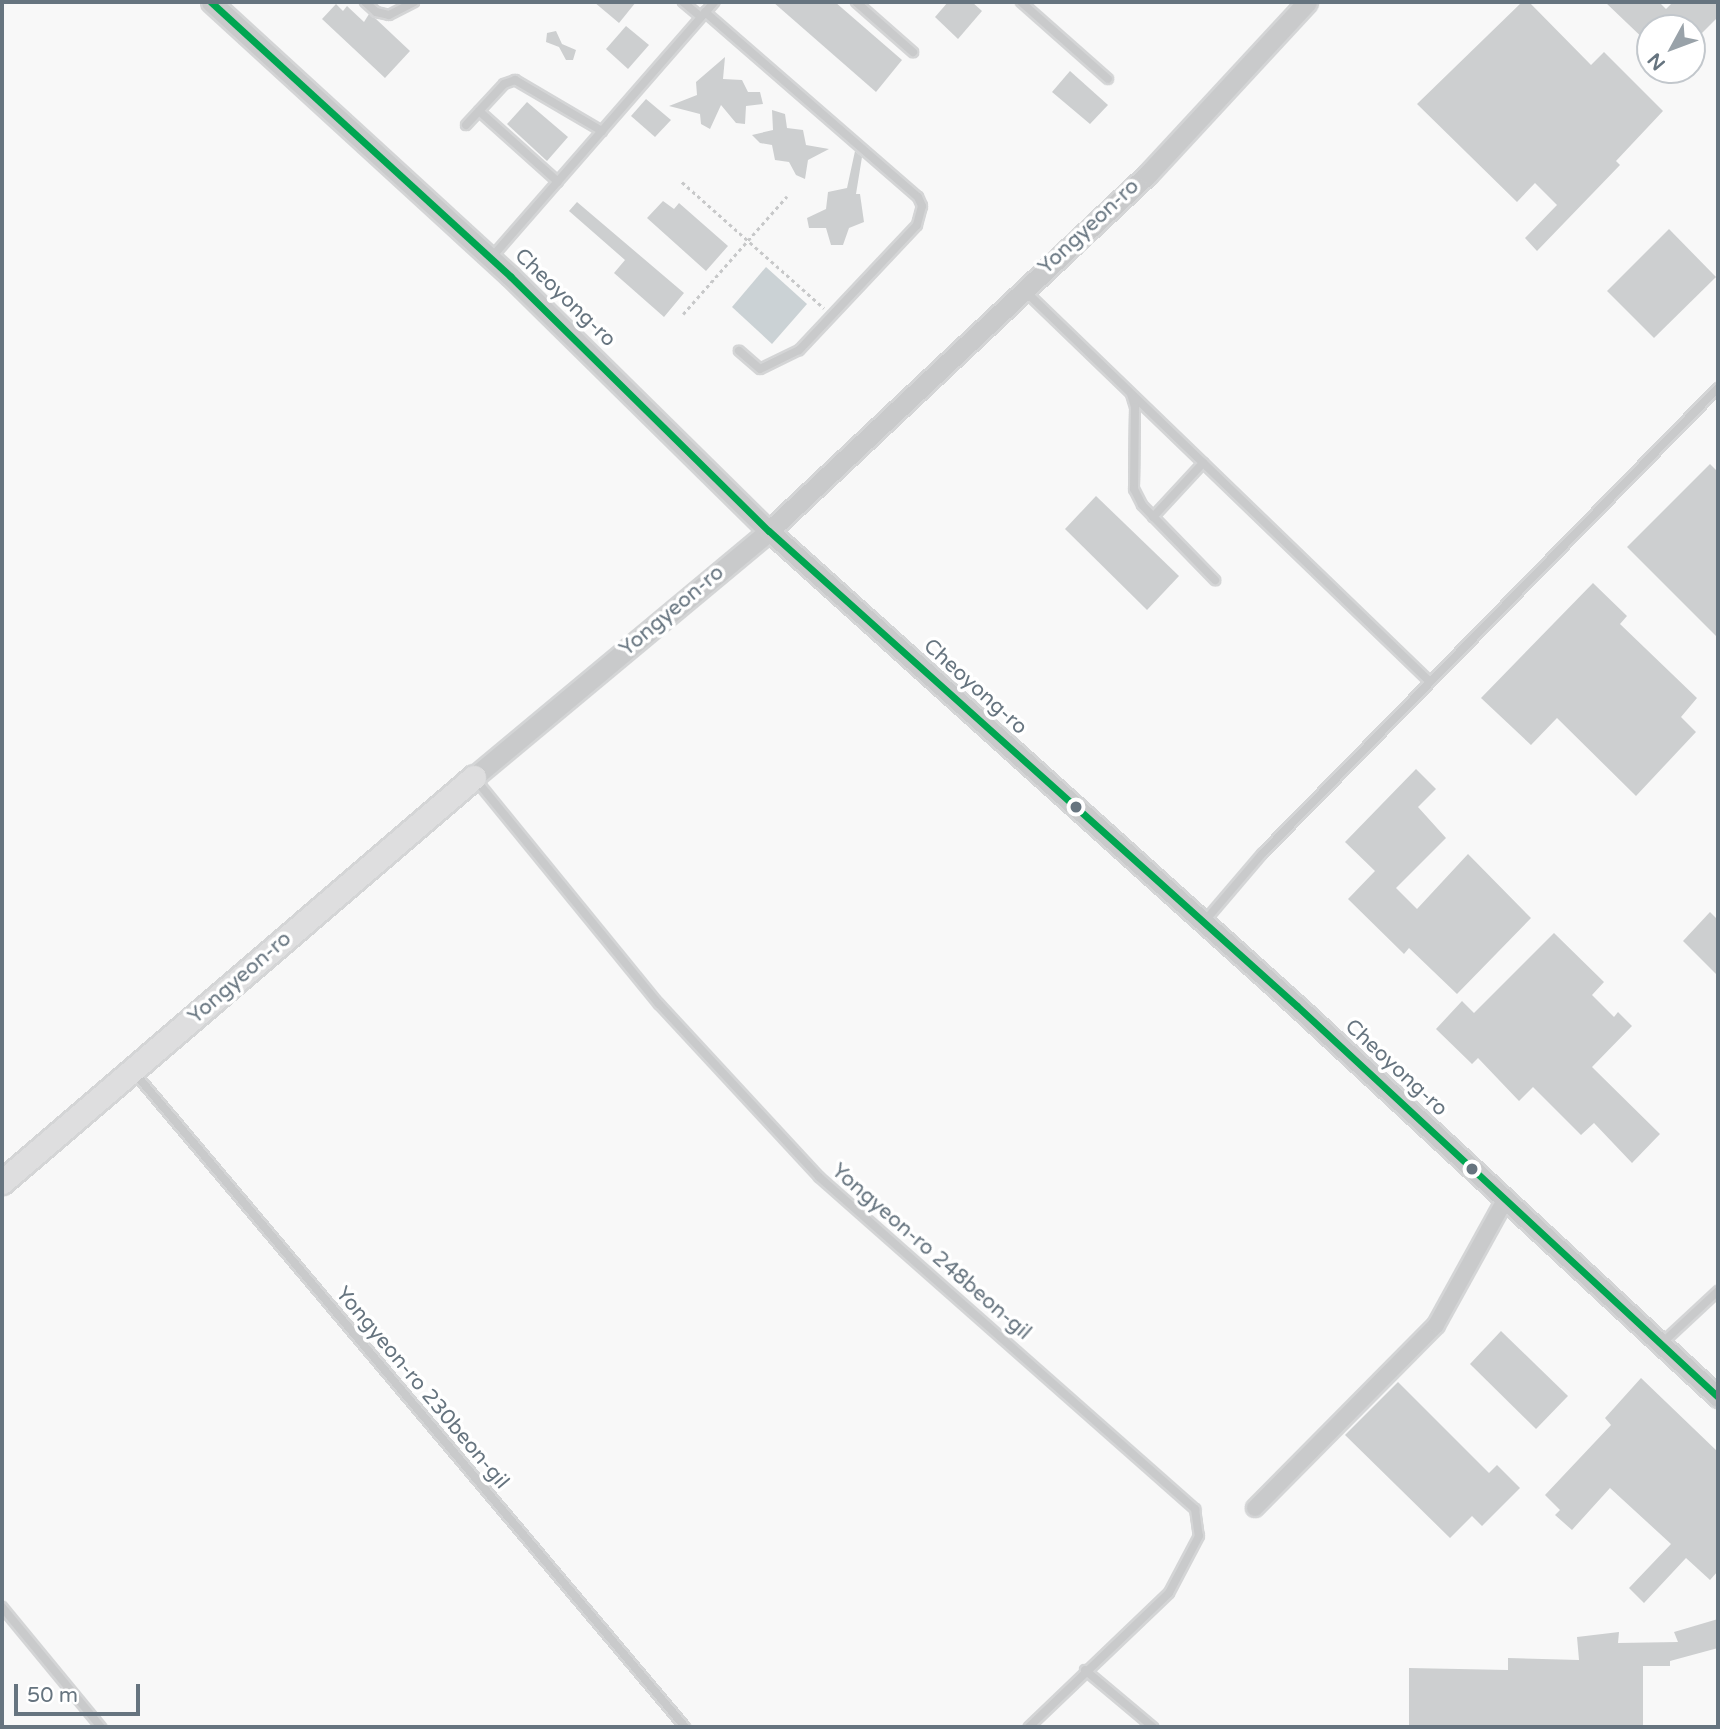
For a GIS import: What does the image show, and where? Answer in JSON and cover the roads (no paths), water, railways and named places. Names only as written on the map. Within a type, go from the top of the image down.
[{"type":"main road","name":"Yongyeon-ro","points":[[2,1181],[474,777]]},
{"type":"street","name":"Cheoyong-ro","points":[[211,2],[491,258],[769,530],[1203,922],[1718,1397]]},
{"type":"street","name":"Yongyeon-ro","points":[[474,777],[769,530],[1023,288],[1148,174],[1304,3]]},
{"type":"street","points":[[1255,1508],[1436,1325],[1505,1200]]},
{"type":"lane","points":[[365,2],[376,12],[389,15],[414,2]]},
{"type":"lane","points":[[683,2],[703,15],[918,197],[922,206],[916,225],[799,350],[768,368],[760,369],[739,351]]},
{"type":"lane","points":[[491,258],[714,2]]},
{"type":"lane","points":[[856,2],[913,52]]},
{"type":"lane","points":[[1021,2],[1108,79]]},
{"type":"lane","points":[[466,125],[504,83],[515,80],[602,131]]},
{"type":"lane","points":[[479,111],[558,182]]},
{"type":"lane","points":[[1023,288],[1430,682]]},
{"type":"lane","points":[[1203,922],[1262,854],[1718,388]]},
{"type":"lane","points":[[1130,392],[1135,407],[1134,489],[1153,517],[1215,580]]},
{"type":"lane","points":[[1153,517],[1203,463]]},
{"type":"lane","name":"Yongyeon-ro 248beon-gil","points":[[474,777],[659,1004],[819,1177],[1195,1509],[1199,1536],[1169,1592],[1085,1670],[1029,1727]]},
{"type":"lane","name":"Yongyeon-ro 230beon-gil","points":[[133,1071],[685,1727]]},
{"type":"lane","points":[[1660,1345],[1718,1291]]},
{"type":"lane","points":[[2,1607],[101,1727]]},
{"type":"lane","points":[[1085,1670],[1153,1727]]}]
